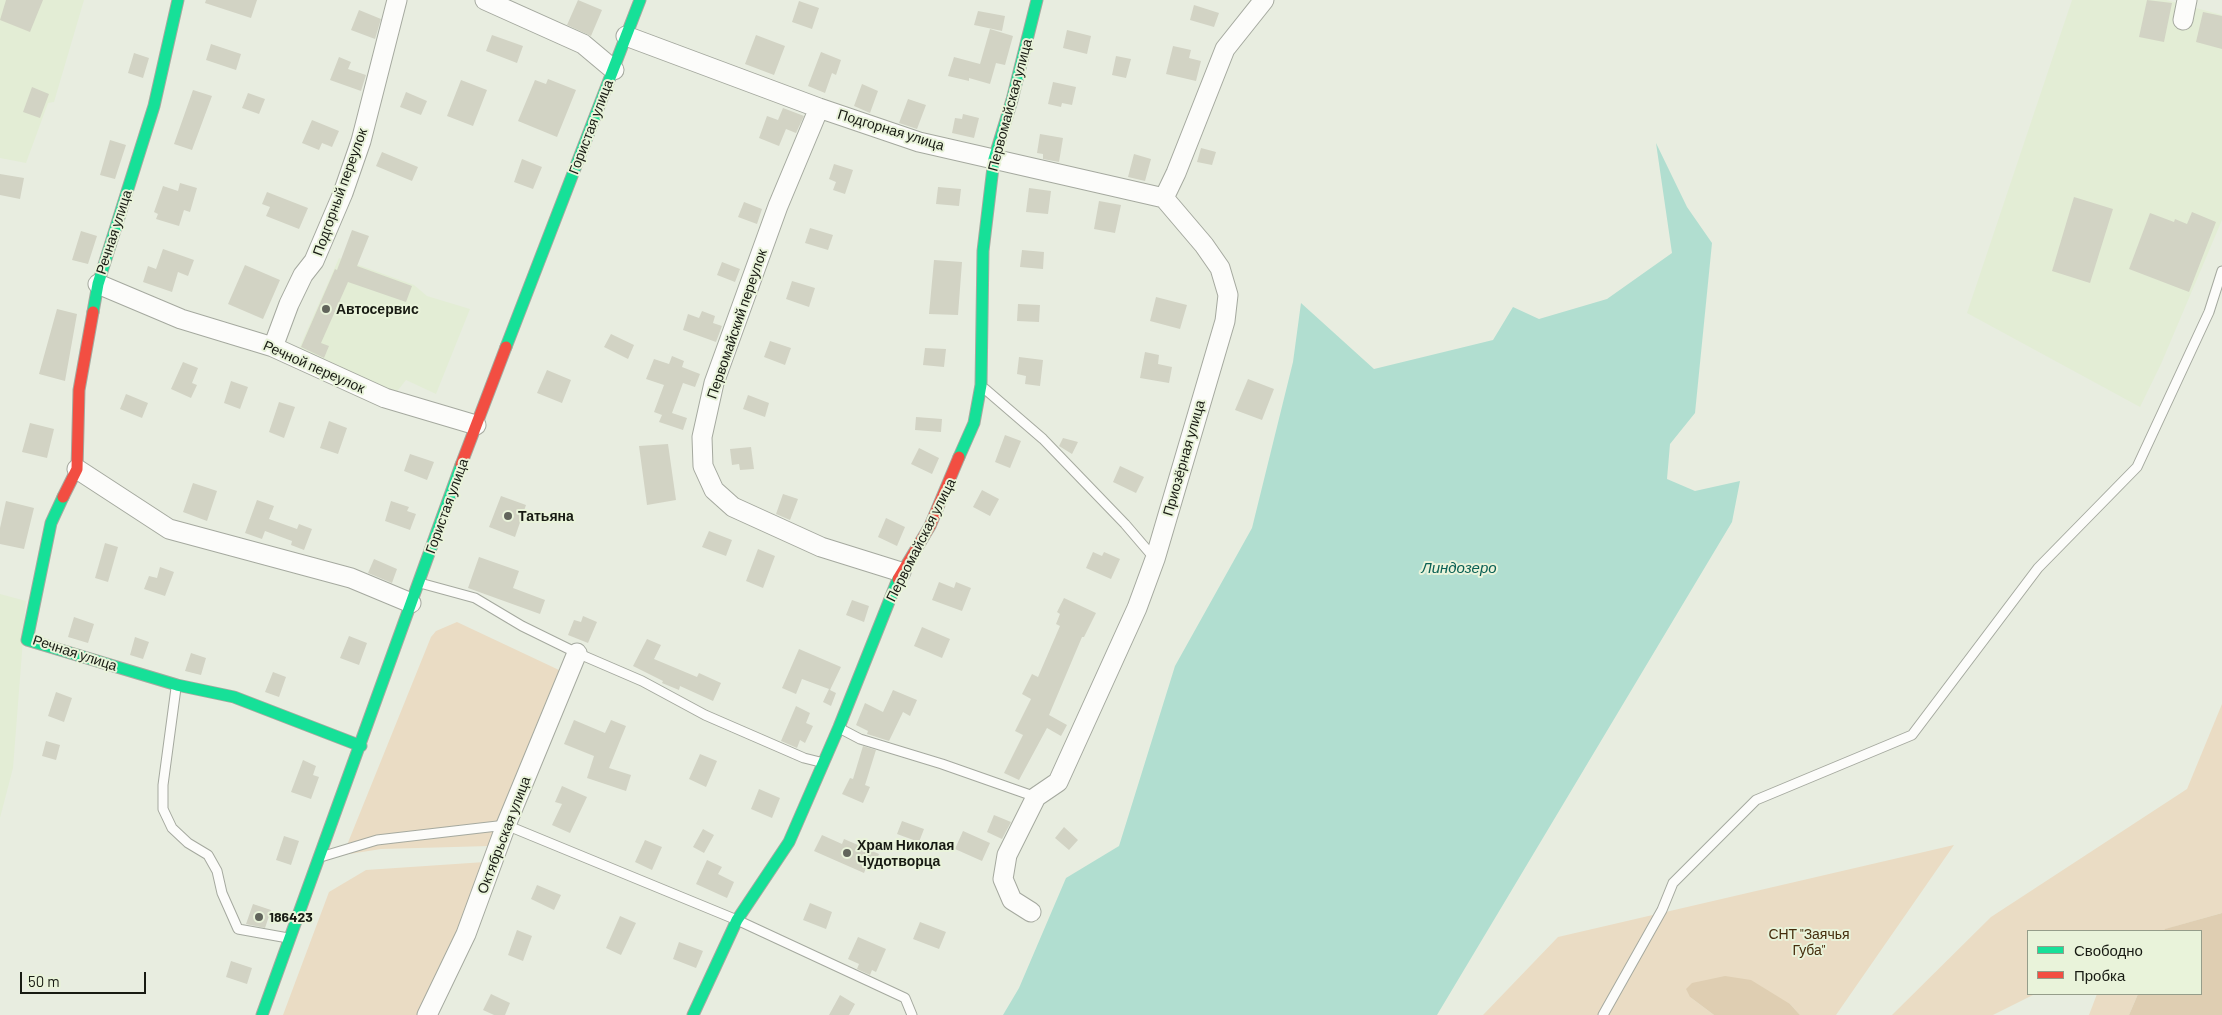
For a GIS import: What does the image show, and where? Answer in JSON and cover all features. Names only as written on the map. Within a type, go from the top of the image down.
[{"type":"street","name":"Речная улица","points":[[178,0],[154,106],[98,284],[79,390],[77,469],[50,523],[27,640],[177,685],[234,697],[361,746]]},
{"type":"street","name":"Подгорный переулок","points":[[273,347],[289,304],[303,275],[314,261],[346,184],[361,141],[397,0]]},
{"type":"street","points":[[485,0],[583,44],[614,70]]},
{"type":"street","name":"Гористая улица","points":[[262,1015],[321,857],[476,425],[640,0]]},
{"type":"street","name":"Первомайская улица","points":[[693,1015],[737,920],[789,842],[839,727],[901,572],[930,526],[974,423],[981,385],[983,251],[994,159],[1012,100],[1037,0]]},
{"type":"street","points":[[1164,198],[1176,173],[1225,49],[1264,0]]},
{"type":"street","points":[[2183,20],[2187,0]]},
{"type":"street","name":"Подгорная улица","points":[[626,36],[819,108],[919,142],[1164,198]]},
{"type":"street","name":"Первомайский переулок","points":[[819,108],[778,206],[714,383],[702,437],[703,466],[714,490],[733,507],[820,547],[901,572]]},
{"type":"street","name":"Приозёрная улица","points":[[1031,912],[1012,900],[1003,879],[1007,855],[1036,797],[1058,782],[1137,608],[1155,559],[1225,321],[1228,295],[1220,268],[1204,245],[1164,198]]},
{"type":"street","name":"Речной переулок","points":[[98,284],[181,319],[273,347],[385,398],[476,425]]},
{"type":"street","points":[[77,469],[169,529],[351,578],[411,603]]},
{"type":"street","name":"Октябрьская улица","points":[[427,1015],[466,934],[506,825],[577,654]]},
{"type":"lane","points":[[1603,1015],[1662,910],[1673,883],[1756,800],[1912,735],[2038,568],[2137,467],[2208,312],[2222,271]]},
{"type":"lane","points":[[981,385],[1044,439],[1125,524],[1155,559]]},
{"type":"lane","points":[[419,583],[475,598],[522,626],[577,654],[642,681],[714,719],[804,758],[823,762]]},
{"type":"lane","points":[[177,685],[162,784],[166,815],[172,828],[188,843],[208,855],[217,871],[222,893],[238,929],[291,938]]},
{"type":"lane","points":[[839,727],[860,739],[942,764],[1036,797]]},
{"type":"lane","points":[[321,857],[377,840],[506,825],[737,920],[906,998],[912,1015]]},
{"type":"shaded area","points":[[0,0],[84,0],[54,102],[48,103],[26,163],[0,158]]},
{"type":"shaded area","points":[[2072,0],[2166,0],[2222,15],[2222,220],[2161,364],[2140,407],[1967,313]]},
{"type":"shaded area","name":"Автосервис","points":[[339,258],[414,285],[427,296],[470,309],[436,394],[406,380],[395,394],[298,351]]},
{"type":"shaded area","points":[[0,594],[26,601],[13,768],[0,818]]},
{"type":"shaded area","points":[[2222,913],[2222,1015],[2129,1015],[2138,995],[2202,995],[2202,930],[2165,929]]},
{"type":"shaded area","points":[[1725,976],[1751,980],[1790,1004],[1800,1015],[1714,1015],[1690,997],[1686,989],[1692,983]]},
{"type":"green space","points":[[457,622],[559,670],[564,677],[490,846],[381,849],[343,855],[431,637],[436,631]]},
{"type":"green space","points":[[2222,704],[2222,913],[2165,930],[2027,930],[2027,995],[2033,995],[1993,1015],[1892,1015],[1991,917],[2187,789]]},
{"type":"green space","name":"СНТ \"Заячья Губа\"","points":[[1954,845],[1836,1015],[1800,1015],[1790,1004],[1690,997],[1714,1015],[1483,1015],[1558,937]]},
{"type":"green space","points":[[500,861],[435,1015],[283,1015],[329,892],[366,870]]},
{"type":"green space","points":[[2097,995],[2138,995],[2129,1015],[2089,1015]]},
{"type":"water","name":"Линдозеро","points":[[1656,143],[1687,207],[1712,243],[1695,413],[1670,444],[1667,479],[1695,491],[1740,481],[1732,522],[1437,1015],[1003,1015],[1019,988],[1066,878],[1119,846],[1175,666],[1252,528],[1293,362],[1301,303],[1374,369],[1493,340],[1513,307],[1539,319],[1607,299],[1672,253]]},
{"type":"building","points":[[6,0],[43,0],[30,32],[0,20]]},
{"type":"building","points":[[206,0],[257,0],[251,18],[205,3]]},
{"type":"building","points":[[578,0],[602,10],[591,36],[567,25]]},
{"type":"building","points":[[2147,0],[2172,3],[2164,42],[2139,37]]},
{"type":"building","points":[[799,1],[819,8],[812,29],[792,22]]},
{"type":"building","points":[[1194,5],[1219,13],[1214,27],[1190,20]]},
{"type":"building","points":[[359,10],[381,19],[375,39],[351,30]]},
{"type":"building","points":[[978,11],[1005,16],[1002,31],[974,25]]},
{"type":"building","points":[[2203,12],[2222,16],[2222,49],[2196,42]]},
{"type":"building","points":[[990,29],[1013,36],[1005,65],[996,63],[990,84],[969,78],[969,81],[948,76],[954,57],[980,64]]},
{"type":"building","points":[[1067,30],[1091,36],[1087,54],[1063,48]]},
{"type":"building","points":[[492,35],[523,46],[517,63],[486,51]]},
{"type":"building","points":[[756,35],[785,46],[774,75],[745,64]]},
{"type":"building","points":[[211,44],[241,54],[236,70],[206,60]]},
{"type":"building","points":[[1173,46],[1191,50],[1189,58],[1201,61],[1196,81],[1166,74]]},
{"type":"building","points":[[821,52],[841,60],[836,75],[832,73],[825,93],[808,86]]},
{"type":"building","points":[[134,53],[149,58],[143,78],[128,73]]},
{"type":"building","points":[[1116,56],[1131,59],[1126,78],[1112,75]]},
{"type":"building","points":[[339,57],[351,62],[348,69],[366,75],[361,91],[330,80]]},
{"type":"building","points":[[548,79],[576,90],[557,137],[518,121],[535,80],[546,84]]},
{"type":"building","points":[[461,80],[487,90],[473,126],[447,116]]},
{"type":"building","points":[[1053,82],[1076,87],[1072,105],[1062,103],[1061,107],[1048,104]]},
{"type":"building","points":[[862,84],[878,91],[870,113],[854,106]]},
{"type":"building","points":[[32,87],[49,94],[40,118],[23,112]]},
{"type":"building","points":[[193,90],[212,96],[192,150],[174,144]]},
{"type":"building","points":[[406,92],[427,101],[421,115],[400,107]]},
{"type":"building","points":[[248,93],[265,99],[259,114],[242,108]]},
{"type":"building","points":[[908,99],[926,105],[917,129],[899,123]]},
{"type":"building","points":[[783,108],[804,116],[796,133],[786,129],[779,146],[759,138],[767,116],[778,120]]},
{"type":"building","points":[[963,114],[979,118],[974,138],[952,133],[955,118],[962,119]]},
{"type":"building","points":[[312,120],[339,131],[332,147],[322,143],[319,150],[302,143]]},
{"type":"building","points":[[1040,134],[1063,138],[1059,162],[1043,159],[1043,154],[1037,153]]},
{"type":"building","points":[[110,140],[126,145],[115,179],[100,175]]},
{"type":"building","points":[[1201,148],[1216,152],[1212,165],[1197,162]]},
{"type":"building","points":[[382,152],[418,167],[412,181],[376,166]]},
{"type":"building","points":[[1134,154],[1151,159],[1145,181],[1128,177]]},
{"type":"building","points":[[522,159],[542,167],[533,189],[514,182]]},
{"type":"building","points":[[834,164],[853,170],[845,194],[833,190],[836,182],[829,179]]},
{"type":"building","points":[[0,174],[24,178],[20,199],[0,195]]},
{"type":"building","points":[[180,183],[197,188],[190,212],[184,210],[179,226],[156,219],[158,214],[154,212],[163,186],[178,191]]},
{"type":"building","points":[[938,187],[961,189],[959,206],[936,204]]},
{"type":"building","points":[[1029,188],[1051,191],[1048,214],[1026,212]]},
{"type":"building","points":[[267,192],[308,208],[299,229],[266,216],[270,207],[262,204]]},
{"type":"building","points":[[2074,197],[2113,209],[2090,283],[2052,271]]},
{"type":"building","points":[[1099,201],[1121,205],[1115,233],[1094,229]]},
{"type":"building","points":[[744,202],[762,209],[757,224],[738,217]]},
{"type":"building","points":[[2192,212],[2216,222],[2189,292],[2129,269],[2150,213],[2174,222],[2175,219],[2187,224]]},
{"type":"building","points":[[810,228],[833,235],[828,250],[805,243]]},
{"type":"building","points":[[352,230],[369,236],[357,266],[412,286],[406,302],[348,282],[321,343],[329,346],[324,358],[301,347],[335,269],[337,270]]},
{"type":"building","points":[[81,231],[97,236],[88,264],[72,260]]},
{"type":"building","points":[[163,249],[194,260],[188,276],[178,272],[172,292],[143,282],[148,266],[156,269]]},
{"type":"building","points":[[1022,250],[1044,252],[1043,269],[1020,267]]},
{"type":"building","points":[[934,260],[962,262],[958,315],[929,314]]},
{"type":"building","points":[[722,262],[740,269],[735,282],[717,275]]},
{"type":"building","points":[[245,265],[280,280],[263,319],[228,304]]},
{"type":"building","points":[[792,281],[815,288],[809,307],[786,299]]},
{"type":"building","points":[[1156,297],[1187,305],[1180,329],[1150,321]]},
{"type":"building","points":[[1018,304],[1040,305],[1039,322],[1017,321]]},
{"type":"building","points":[[57,309],[77,314],[65,381],[39,374]]},
{"type":"building","points":[[702,311],[715,316],[713,323],[722,326],[716,342],[683,330],[688,314],[699,318]]},
{"type":"building","points":[[611,334],[634,345],[628,359],[604,347]]},
{"type":"building","points":[[770,341],[791,348],[785,365],[764,357]]},
{"type":"building","points":[[925,348],[946,349],[944,367],[923,365]]},
{"type":"building","points":[[1145,352],[1159,355],[1158,364],[1172,367],[1169,383],[1140,378]]},
{"type":"building","points":[[672,356],[684,361],[682,367],[700,374],[695,387],[683,383],[672,413],[687,418],[683,430],[659,422],[662,415],[654,412],[664,385],[646,379],[654,359],[669,364]]},
{"type":"building","points":[[1019,357],[1043,360],[1040,386],[1025,384],[1026,376],[1017,374]]},
{"type":"building","points":[[183,362],[198,368],[192,383],[197,385],[191,398],[171,389]]},
{"type":"building","points":[[547,370],[571,380],[562,403],[537,393]]},
{"type":"building","points":[[1248,379],[1274,389],[1262,420],[1235,410]]},
{"type":"building","points":[[231,381],[248,387],[240,409],[224,403]]},
{"type":"building","points":[[126,394],[148,403],[142,418],[120,409]]},
{"type":"building","points":[[748,395],[769,403],[765,417],[743,409]]},
{"type":"building","points":[[279,402],[295,407],[284,438],[269,432]]},
{"type":"building","points":[[916,417],[942,419],[941,432],[915,430]]},
{"type":"building","points":[[329,421],[347,428],[338,454],[320,448]]},
{"type":"building","points":[[30,423],[54,429],[47,458],[22,452]]},
{"type":"building","points":[[1005,435],[1021,441],[1010,468],[995,462]]},
{"type":"building","points":[[1063,438],[1078,442],[1072,454],[1059,446]]},
{"type":"building","points":[[668,444],[676,500],[647,505],[639,446]]},
{"type":"building","points":[[751,447],[754,469],[740,470],[739,464],[732,465],[730,449]]},
{"type":"building","points":[[919,448],[939,458],[932,474],[911,464]]},
{"type":"building","points":[[410,454],[434,462],[427,480],[404,471]]},
{"type":"building","points":[[1120,466],[1144,477],[1136,493],[1113,482]]},
{"type":"building","points":[[193,483],[217,491],[207,521],[183,512]]},
{"type":"building","points":[[982,490],[999,499],[990,516],[973,507]]},
{"type":"building","points":[[783,494],[798,499],[790,520],[776,514]]},
{"type":"building","name":"Татьяна","points":[[501,496],[526,505],[515,537],[489,527]]},
{"type":"building","points":[[257,500],[274,506],[269,519],[297,529],[299,524],[312,529],[304,550],[291,545],[292,541],[265,531],[262,539],[245,533]]},
{"type":"building","points":[[6,501],[34,508],[24,549],[0,544],[0,528]]},
{"type":"building","points":[[391,501],[409,507],[407,511],[416,514],[410,530],[385,521]]},
{"type":"building","points":[[886,518],[905,527],[897,546],[878,537]]},
{"type":"building","points":[[709,531],[732,540],[726,556],[702,547]]},
{"type":"building","points":[[105,543],[118,547],[108,582],[95,578]]},
{"type":"building","points":[[758,549],[775,556],[763,588],[746,581]]},
{"type":"building","points":[[1093,552],[1102,556],[1104,552],[1120,559],[1111,579],[1086,568]]},
{"type":"building","points":[[479,557],[519,571],[513,588],[545,600],[540,614],[468,588]]},
{"type":"building","points":[[374,559],[397,569],[392,583],[368,573]]},
{"type":"building","points":[[160,567],[174,572],[165,596],[144,589],[149,576],[157,578]]},
{"type":"building","points":[[939,582],[954,588],[956,582],[971,588],[962,611],[932,600]]},
{"type":"building","points":[[1064,598],[1096,613],[1084,637],[1082,637],[1049,715],[1067,725],[1061,736],[1047,728],[1019,780],[1004,773],[1023,735],[1015,731],[1031,699],[1022,694],[1032,674],[1038,677],[1060,626],[1056,624],[1060,614],[1057,612]]},
{"type":"building","points":[[852,600],[869,606],[864,622],[846,615]]},
{"type":"building","points":[[583,616],[597,622],[588,643],[568,635],[574,620],[581,622]]},
{"type":"building","points":[[74,617],[94,624],[88,643],[68,637]]},
{"type":"building","points":[[922,627],[950,639],[942,658],[914,646]]},
{"type":"building","points":[[349,636],[367,643],[359,665],[340,658]]},
{"type":"building","points":[[135,637],[149,642],[143,659],[130,655]]},
{"type":"building","points":[[647,639],[661,645],[654,659],[697,677],[699,673],[721,683],[713,701],[680,686],[679,690],[662,683],[663,681],[633,666]]},
{"type":"building","points":[[799,649],[841,667],[830,690],[836,693],[831,706],[823,702],[829,689],[802,679],[796,694],[782,688]]},
{"type":"building","points":[[191,653],[206,658],[201,675],[185,671]]},
{"type":"building","points":[[273,672],[286,677],[279,697],[265,692]]},
{"type":"building","points":[[893,690],[917,700],[910,716],[903,712],[889,741],[867,734],[868,731],[856,725],[865,703],[883,712]]},
{"type":"building","points":[[56,692],[72,698],[64,722],[48,716]]},
{"type":"building","points":[[796,706],[810,713],[806,723],[813,726],[805,743],[800,740],[797,748],[781,741]]},
{"type":"building","points":[[574,720],[605,733],[611,720],[626,726],[609,768],[631,775],[626,791],[587,778],[594,756],[564,744]]},
{"type":"building","points":[[46,741],[60,745],[56,760],[42,756]]},
{"type":"building","points":[[863,746],[876,750],[865,785],[870,787],[863,803],[842,794],[850,778],[853,779]]},
{"type":"building","points":[[700,754],[717,761],[706,787],[689,779]]},
{"type":"building","points":[[303,760],[316,766],[313,775],[319,777],[311,799],[291,792]]},
{"type":"building","points":[[562,786],[587,797],[570,833],[552,825],[562,804],[555,802]]},
{"type":"building","points":[[759,789],[780,798],[772,818],[751,809]]},
{"type":"building","points":[[994,815],[1011,822],[1002,839],[987,832]]},
{"type":"building","points":[[902,821],[924,829],[919,842],[897,834]]},
{"type":"building","points":[[1064,827],[1078,840],[1069,850],[1055,838]]},
{"type":"building","points":[[703,829],[714,835],[704,853],[693,847]]},
{"type":"building","points":[[963,831],[990,843],[982,861],[955,849]]},
{"type":"building","name":"Храм Николая Чудотворца","points":[[822,835],[842,844],[844,839],[879,854],[872,870],[866,868],[864,873],[814,851]]},
{"type":"building","points":[[284,836],[299,841],[291,865],[276,860]]},
{"type":"building","points":[[645,840],[662,847],[652,870],[635,862]]},
{"type":"building","points":[[707,860],[722,867],[718,874],[734,882],[727,898],[696,884]]},
{"type":"building","points":[[537,885],[561,895],[554,910],[531,899]]},
{"type":"building","points":[[810,903],[832,912],[826,929],[803,920]]},
{"type":"building","name":"186423","points":[[253,904],[271,910],[265,928],[246,924]]},
{"type":"building","points":[[620,916],[636,923],[621,955],[606,948]]},
{"type":"building","points":[[920,922],[946,932],[939,949],[913,939]]},
{"type":"building","points":[[517,930],[532,936],[523,961],[508,955]]},
{"type":"building","points":[[858,937],[886,949],[876,972],[872,970],[870,975],[857,969],[859,964],[848,959]]},
{"type":"building","points":[[679,942],[703,951],[696,968],[673,959]]},
{"type":"building","points":[[231,961],[252,968],[247,984],[226,977]]},
{"type":"building","points":[[491,994],[510,1003],[505,1015],[494,1015],[483,1010]]},
{"type":"building","points":[[840,995],[855,1004],[849,1015],[829,1015]]},
{"type":"traffic: fast","points":[[93,312],[98,284],[154,106],[178,0]]},
{"type":"traffic: fast","points":[[506,347],[640,0]]},
{"type":"traffic: fast","points":[[959,457],[974,423],[981,385],[983,251],[994,159],[1012,100],[1037,0]]},
{"type":"traffic: fast","points":[[262,1015],[461,465]]},
{"type":"traffic: fast","points":[[63,497],[51,523],[27,640],[177,685],[234,697],[361,746]]},
{"type":"traffic: fast","points":[[693,1015],[737,920],[789,842],[839,727],[898,579]]},
{"type":"traffic: jam","points":[[63,497],[77,469],[79,390],[93,312]]},
{"type":"traffic: jam","points":[[461,465],[506,347]]},
{"type":"traffic: jam","points":[[898,579],[930,526],[959,457]]},
{"type":"place","name":"Автосервис","points":[[326,309]]},
{"type":"place","name":"Татьяна","points":[[508,516]]},
{"type":"place","name":"Храм Николая Чудотворца","points":[[847,853]]},
{"type":"place","name":"186423","points":[[259,917]]}]
